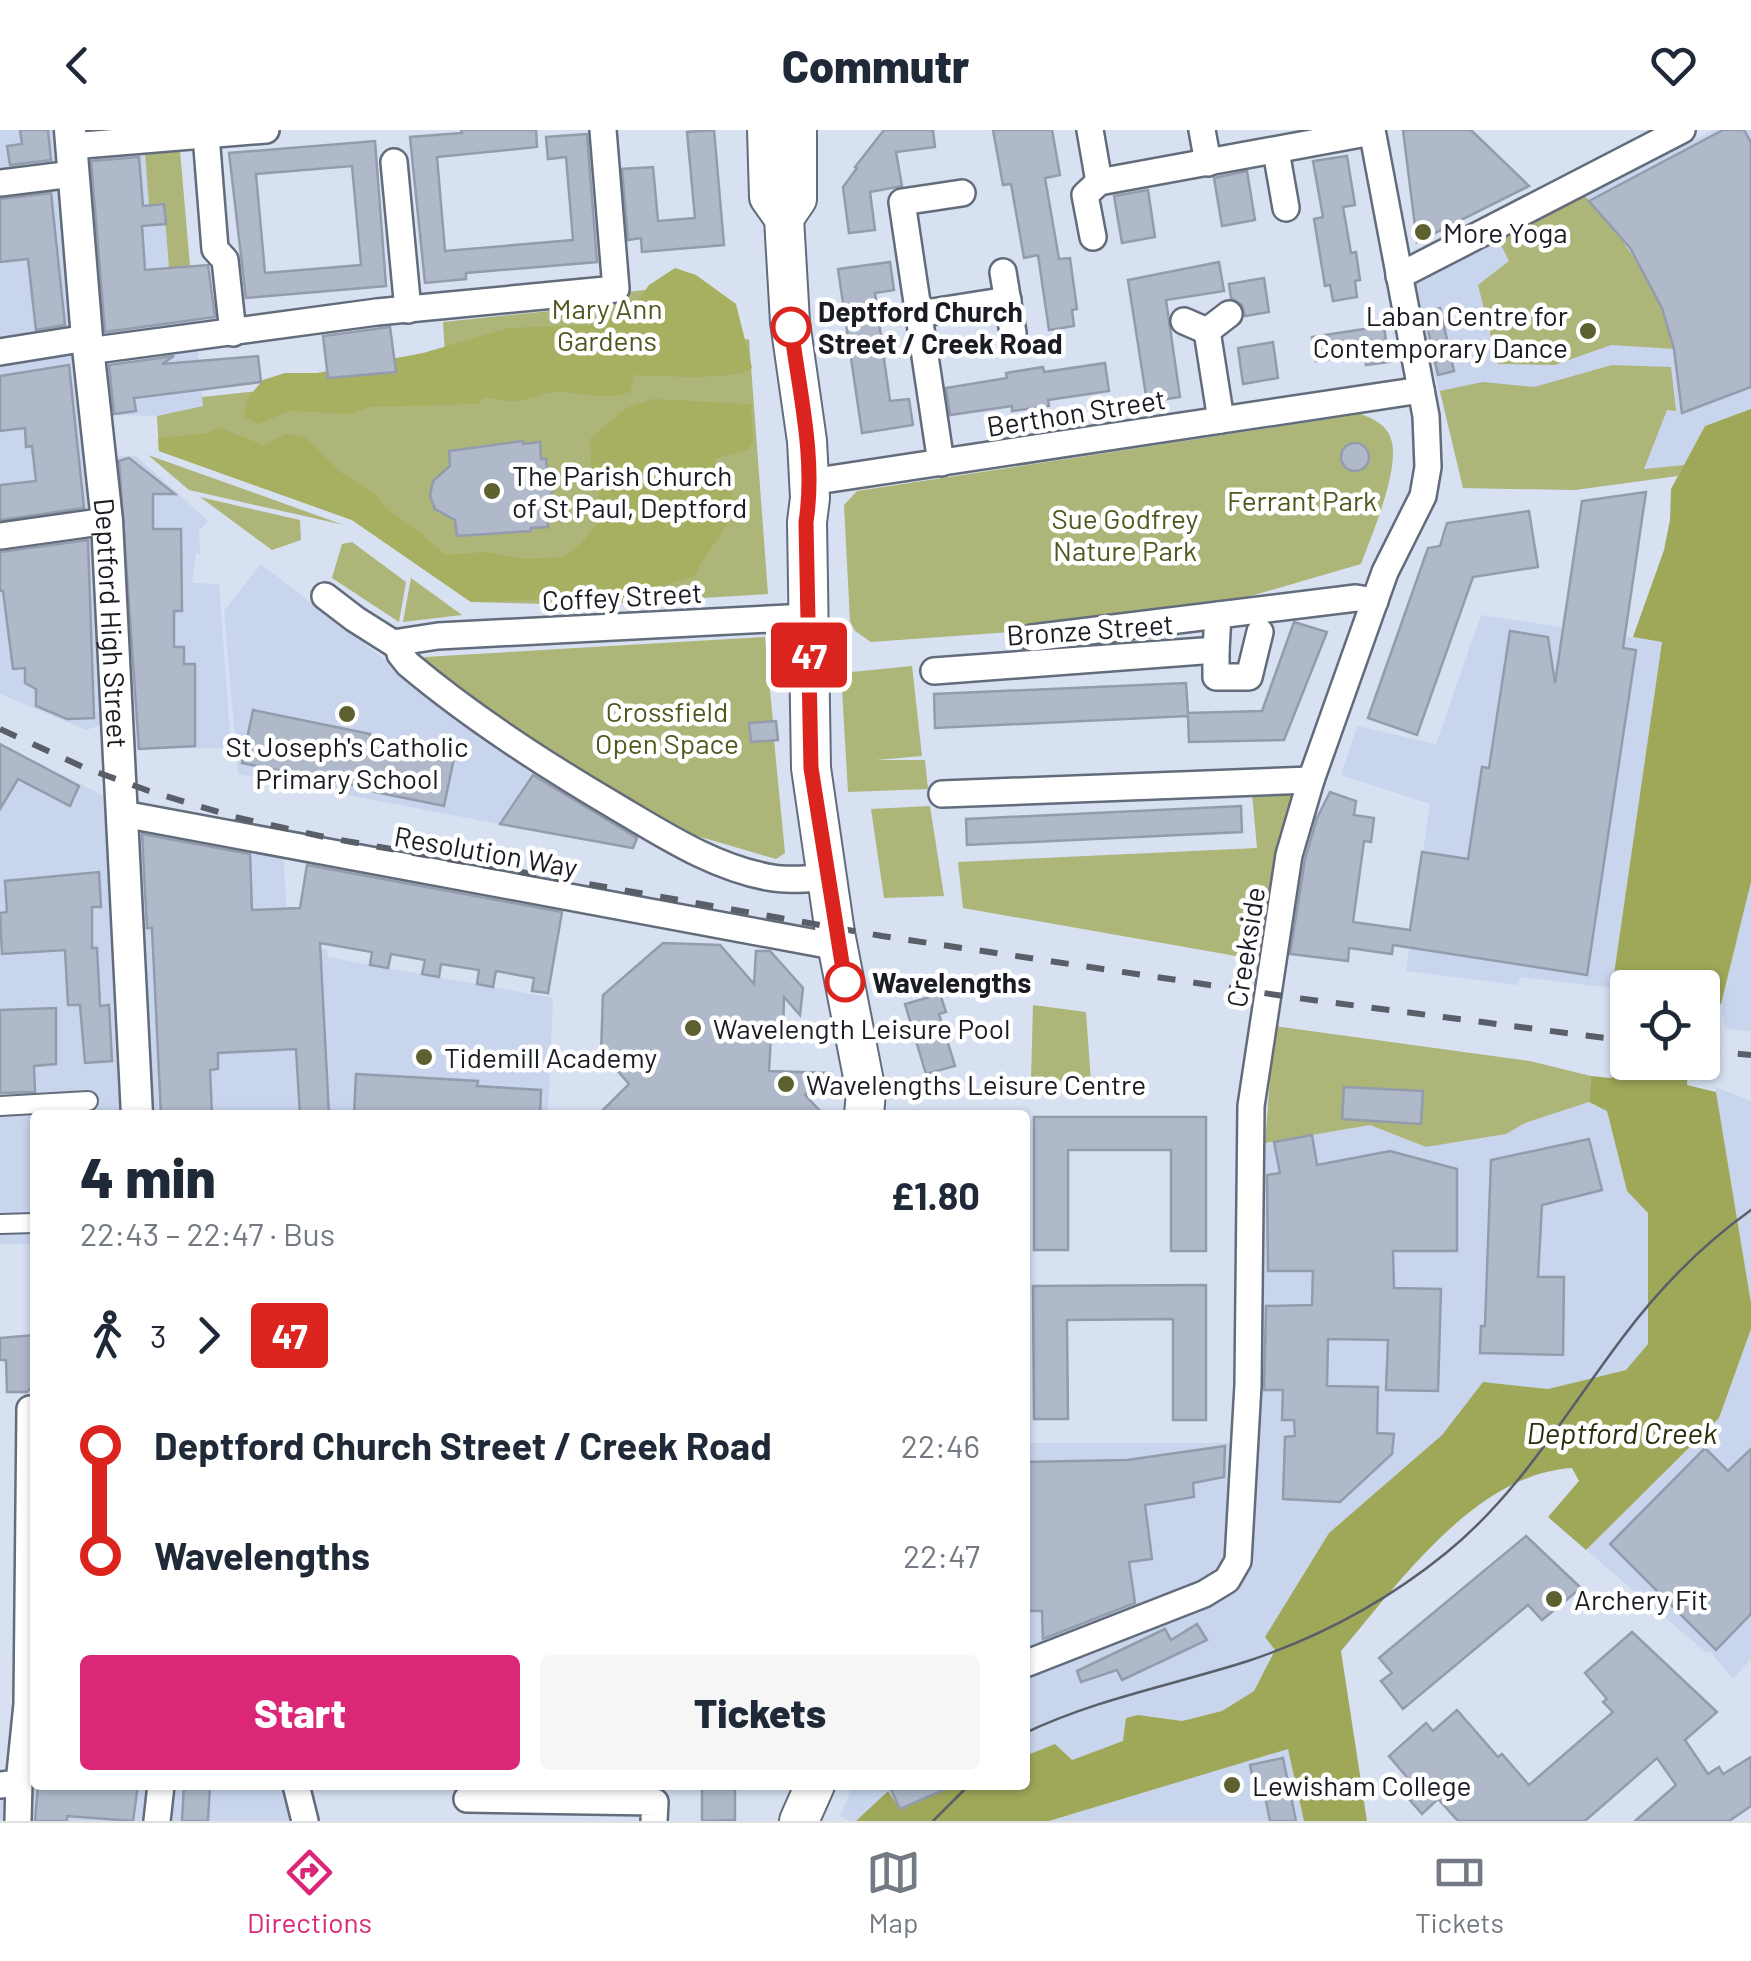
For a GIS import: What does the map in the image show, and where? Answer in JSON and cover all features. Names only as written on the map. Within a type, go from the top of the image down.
[{"type":"main road","points":[[753,130],[754,175],[776,204]]},
{"type":"main road","points":[[767,130],[810,482],[811,768],[826,878],[866,1092],[864,1110]]},
{"type":"main road","points":[[776,204],[797,199],[797,130]]},
{"type":"main road","points":[[799,1821],[813,1790]]},
{"type":"street","points":[[0,183],[71,150],[266,130]]},
{"type":"street","points":[[0,352],[234,333],[616,288],[602,130]]},
{"type":"street","points":[[1090,130],[1099,182]]},
{"type":"street","points":[[1202,130],[1208,162]]},
{"type":"street","points":[[1398,276],[1682,130]]},
{"type":"street","points":[[1092,236],[1085,195],[1099,182],[1372,131]]},
{"type":"street","name":"Creekside","points":[[1030,1662],[1204,1594],[1227,1580],[1238,1561],[1248,1368],[1251,1106],[1290,855],[1311,780],[1375,601],[1400,537],[1423,496],[1428,444],[1372,131]]},
{"type":"street","points":[[206,135],[216,249],[225,260],[234,333]]},
{"type":"street","name":"Deptford High Street","points":[[71,150],[107,521],[137,1110]]},
{"type":"street","points":[[1276,151],[1286,208]]},
{"type":"street","points":[[394,162],[408,310]]},
{"type":"street","points":[[940,463],[902,202],[962,193]]},
{"type":"street","points":[[1003,272],[1013,333]]},
{"type":"street","points":[[919,314],[1008,300]]},
{"type":"street","points":[[1221,420],[1195,326],[1229,314]]},
{"type":"street","name":"Berthon Street","points":[[810,482],[1421,390]]},
{"type":"street","points":[[0,536],[107,521]]},
{"type":"street","points":[[326,596],[383,639],[398,643],[408,664],[475,718],[667,838],[724,864],[764,876],[826,878]]},
{"type":"street","name":"Coffey Street","points":[[398,643],[808,598]]},
{"type":"street","name":"Bronze Street","points":[[1032,638],[1356,598],[1375,601]]},
{"type":"street","points":[[1218,615],[1216,677],[1249,677],[1260,632]]},
{"type":"street","name":"Bronze Street","points":[[934,671],[1216,650]]},
{"type":"street","points":[[942,794],[1311,780]]},
{"type":"street","name":"Resolution Way","points":[[124,814],[838,947]]},
{"type":"street","points":[[0,1106],[88,1102]]},
{"type":"street","points":[[0,1224],[30,1224]]},
{"type":"street","points":[[18,1821],[10,1784],[30,1708]]},
{"type":"street","points":[[157,1821],[160,1790]]},
{"type":"street","points":[[297,1790],[304,1821]]},
{"type":"street","points":[[467,1799],[534,1811],[655,1802],[654,1821]]},
{"type":"shaded area","points":[[0,130],[60,130],[92,515],[101,725],[86,730],[0,694]]},
{"type":"shaded area","points":[[79,130],[177,130],[203,406],[157,416],[107,415]]},
{"type":"shaded area","name":"Laban Centre for Contemporary Dance","points":[[1714,130],[1751,130],[1751,409],[1705,426],[1678,476],[1575,490],[1463,488],[1413,284]]},
{"type":"shaded area","points":[[113,456],[136,456],[208,521],[199,531],[200,553],[196,553],[192,583],[219,584],[231,748],[135,749]]},
{"type":"shaded area","name":"St Joseph's Catholic Primary School","points":[[261,564],[535,768],[499,824],[238,774],[224,611]]},
{"type":"shaded area","points":[[1481,615],[1662,642],[1610,988],[1520,977],[1518,985],[1406,971],[1430,804],[1341,775],[1357,726],[1436,744]]},
{"type":"shaded area","points":[[0,744],[141,814],[283,851],[296,1051],[293,949],[327,949],[328,957],[553,998],[548,1110],[30,1110],[30,1244],[0,1244]]},
{"type":"shaded area","points":[[1751,882],[1751,1031],[1725,1029],[1721,1004]]},
{"type":"shaded area","points":[[1715,1087],[1751,1101],[1751,1303],[1716,1092]]},
{"type":"shaded area","points":[[1589,1102],[1607,1111],[1627,1191],[1648,1213],[1648,1344],[1634,1363],[1626,1370],[1548,1389],[1483,1382],[1442,1435],[1329,1533],[1254,1691],[1222,1711],[1182,1721],[1138,1715],[1124,1741],[1072,1760],[1030,1756],[1030,1443],[1254,1440],[1265,1143],[1370,1125],[1426,1147],[1506,1134],[1525,1123]]},
{"type":"shaded area","points":[[1751,1329],[1751,1659],[1733,1679],[1710,1651],[1707,1653],[1586,1550],[1719,1418]]},
{"type":"shaded area","points":[[30,1579],[30,1790],[286,1790],[293,1821],[0,1821],[0,1796],[24,1794]]},
{"type":"shaded area","name":"Lewisham College","points":[[1288,1748],[1304,1821],[1049,1821]]},
{"type":"shaded area","points":[[851,1790],[946,1790],[900,1810],[887,1791],[856,1821],[840,1816]]},
{"type":"green space","points":[[180,150],[190,266],[169,268],[164,205],[149,205],[145,153]]},
{"type":"green space","points":[[1585,196],[1640,267],[1660,306],[1675,349],[1611,345],[1555,365],[1498,364],[1478,285],[1509,261],[1499,241]]},
{"type":"green space","name":"Mary Ann Gardens","points":[[675,268],[696,275],[736,304],[752,368],[715,376],[634,375],[630,392],[609,396],[556,392],[517,401],[484,397],[478,404],[370,407],[350,414],[290,411],[258,424],[245,417],[246,400],[263,380],[285,373],[317,373],[423,353],[509,328],[592,325],[629,313],[649,285]]},
{"type":"green space","name":"Mary Ann Gardens","points":[[645,290],[653,349],[749,339],[768,594],[587,605],[471,602],[352,520],[159,451],[157,416],[203,406],[202,397],[446,371],[443,322],[579,308],[578,297]]},
{"type":"green space","points":[[1612,365],[1671,367],[1676,411],[1667,410],[1644,469],[1684,465],[1678,476],[1575,490],[1463,488],[1440,391],[1483,382],[1534,387]]},
{"type":"green space","points":[[653,399],[751,404],[753,441],[748,450],[714,459],[728,479],[733,500],[727,524],[695,576],[628,597],[471,602],[352,520],[159,451],[158,438],[220,428],[264,445],[286,434],[306,438],[340,472],[374,493],[387,509],[445,555],[485,552],[526,559],[562,557],[581,544],[598,521],[599,494],[592,482],[590,439],[626,408]]},
{"type":"green space","name":"Sue Godfrey Nature Park","points":[[1361,414],[1386,430],[1393,451],[1384,502],[1361,564],[1237,600],[1054,629],[871,642],[855,631],[850,621],[844,505],[857,491]]},
{"type":"green space","points":[[148,455],[344,525],[189,490]]},
{"type":"green space","points":[[200,497],[300,520],[301,540],[272,550]]},
{"type":"green space","points":[[352,542],[406,582],[399,622],[332,578],[342,544]]},
{"type":"green space","points":[[411,578],[462,615],[403,622]]},
{"type":"green space","name":"Crossfield Open Space","points":[[765,637],[773,722],[750,723],[752,742],[774,740],[785,853],[776,859],[690,834],[574,768],[423,662],[425,657]]},
{"type":"green space","points":[[912,666],[922,756],[876,760],[925,760],[928,789],[848,792],[841,673]]},
{"type":"green space","points":[[1252,793],[1298,795],[1274,910],[1262,920],[1253,959],[963,908],[958,862],[1257,848]]},
{"type":"green space","points":[[930,806],[944,896],[884,898],[871,809]]},
{"type":"green space","points":[[1033,1005],[1086,1012],[1091,1082],[1031,1079]]},
{"type":"green space","points":[[1274,1026],[1530,1061],[1591,1076],[1589,1102],[1525,1123],[1506,1134],[1426,1147],[1370,1125],[1265,1143]]},
{"type":"water","points":[[1751,409],[1751,882],[1721,1004],[1720,970],[1615,970],[1662,642],[1633,637],[1664,550],[1671,489],[1705,426]]},
{"type":"water","name":"Deptford Creek","points":[[1591,1076],[1610,1080],[1687,1080],[1687,1085],[1716,1092],[1751,1303],[1751,1329],[1719,1418],[1586,1550],[1548,1517],[1579,1481],[1572,1468],[1537,1475],[1503,1490],[1442,1536],[1341,1651],[1367,1821],[1304,1821],[1288,1749],[1049,1821],[856,1821],[888,1791],[900,1809],[945,1790],[1030,1790],[1030,1754],[1055,1744],[1072,1760],[1123,1741],[1126,1718],[1138,1715],[1182,1721],[1222,1711],[1254,1691],[1275,1650],[1265,1637],[1329,1533],[1442,1435],[1483,1382],[1548,1389],[1626,1370],[1648,1344],[1648,1213],[1627,1191],[1607,1111],[1589,1102]]},
{"type":"building","points":[[20,130],[48,130],[51,160],[10,165],[7,146],[22,144]]},
{"type":"building","points":[[461,130],[536,130],[537,147],[437,157],[445,251],[573,240],[566,157],[548,159],[546,137],[587,134],[597,262],[466,273],[466,279],[425,283],[410,137],[462,133]]},
{"type":"building","points":[[714,130],[724,245],[642,252],[641,238],[628,240],[622,169],[653,167],[658,221],[695,218],[687,132]]},
{"type":"building","points":[[884,130],[933,130],[935,147],[896,152],[902,186],[870,192],[875,230],[849,233],[843,187]]},
{"type":"building","points":[[993,130],[1052,130],[1060,175],[1045,178],[1059,259],[1070,258],[1077,309],[1072,310],[1074,326],[1049,330],[1038,255],[1024,258],[1011,184],[1003,185]]},
{"type":"building","points":[[1403,130],[1471,130],[1529,186],[1417,242]]},
{"type":"building","points":[[1723,130],[1744,130],[1751,142],[1751,387],[1682,413],[1674,349],[1662,308],[1630,248],[1589,201]]},
{"type":"building","points":[[375,141],[386,286],[246,298],[229,153]],"holes":[[[352,166],[361,265],[265,273],[256,174]]]},
{"type":"building","points":[[1347,156],[1355,205],[1343,207],[1360,280],[1355,281],[1357,297],[1333,301],[1330,285],[1325,286],[1314,219],[1323,217],[1313,161]]},
{"type":"building","points":[[139,157],[143,206],[164,204],[166,224],[142,226],[145,270],[208,265],[215,317],[105,332],[91,161]]},
{"type":"building","points":[[1247,171],[1255,220],[1222,226],[1214,178]]},
{"type":"building","points":[[1148,190],[1155,237],[1122,243],[1114,196]]},
{"type":"building","points":[[51,193],[65,325],[36,330],[28,259],[0,262],[0,199]]},
{"type":"building","points":[[890,262],[894,290],[875,293],[883,352],[890,401],[909,399],[913,425],[862,433],[838,269]]},
{"type":"building","points":[[1219,262],[1224,291],[1166,300],[1180,397],[1147,402],[1128,280]]},
{"type":"building","points":[[1264,278],[1269,312],[1245,316],[1242,305],[1231,298],[1229,284]]},
{"type":"building","points":[[1440,308],[1454,371],[1438,375],[1424,312]]},
{"type":"building","points":[[1384,326],[1389,362],[1366,365],[1365,354],[1316,361],[1312,337]]},
{"type":"building","points":[[390,327],[396,372],[328,378],[323,336]]},
{"type":"building","points":[[1273,342],[1278,378],[1243,384],[1238,348]]},
{"type":"building","points":[[174,356],[162,364],[258,356],[261,382],[134,398],[136,411],[114,414],[109,365]]},
{"type":"building","points":[[1105,363],[1109,391],[1048,400],[1049,406],[1012,411],[1012,406],[950,415],[946,388],[1007,378],[1006,373],[1043,367],[1044,372]]},
{"type":"building","points":[[69,365],[84,508],[0,520],[0,485],[36,481],[32,446],[26,447],[25,428],[0,431],[0,376]]},
{"type":"building","name":"The Parish Church of St Paul, Deptford","points":[[540,442],[541,459],[546,459],[547,472],[554,479],[550,509],[546,510],[548,527],[457,536],[455,520],[435,509],[430,496],[433,481],[450,466],[449,451]]},
{"type":"building","points":[[1355,443],[1365,447],[1369,457],[1365,467],[1355,471],[1345,467],[1341,457],[1345,447]]},
{"type":"building","points":[[129,458],[175,494],[153,494],[153,529],[181,529],[182,611],[174,611],[174,647],[184,647],[184,664],[195,664],[195,746],[139,749],[119,461]]},
{"type":"building","points":[[1646,492],[1623,648],[1636,650],[1587,975],[1393,945],[1392,954],[1349,948],[1348,961],[1290,954],[1305,859],[1317,818],[1330,792],[1356,801],[1354,815],[1374,818],[1371,842],[1364,841],[1353,922],[1410,930],[1422,852],[1468,859],[1482,767],[1489,768],[1510,631],[1548,637],[1555,683],[1582,501]]},
{"type":"building","points":[[1529,511],[1538,567],[1473,577],[1417,735],[1368,718],[1428,548],[1440,546],[1447,523]]},
{"type":"building","points":[[88,540],[94,718],[67,719],[36,706],[36,689],[25,683],[25,668],[13,669],[0,591],[0,552]]},
{"type":"building","points":[[1294,622],[1327,632],[1284,740],[1189,742],[1188,716],[935,728],[934,694],[1186,683],[1188,713],[1262,711]]},
{"type":"building","points":[[253,710],[370,734],[369,741],[403,746],[404,738],[447,747],[445,757],[454,758],[444,806],[375,792],[377,782],[351,785],[242,763]]},
{"type":"building","points":[[776,721],[778,740],[751,742],[749,723]]},
{"type":"building","points":[[0,744],[79,786],[70,806],[18,779],[0,809]]},
{"type":"building","points":[[533,775],[637,838],[633,848],[500,824]]},
{"type":"building","points":[[1241,806],[1242,832],[967,845],[966,819]]},
{"type":"building","points":[[142,834],[250,854],[252,910],[300,908],[307,865],[562,912],[548,993],[532,991],[534,978],[496,971],[493,987],[477,984],[479,970],[441,964],[439,977],[422,974],[425,960],[391,954],[388,968],[370,965],[372,952],[320,943],[329,1110],[300,1110],[296,1049],[218,1053],[218,1069],[210,1070],[212,1110],[161,1110],[152,928],[147,928]]},
{"type":"building","points":[[99,872],[101,907],[92,907],[92,948],[97,948],[100,1006],[109,1005],[112,1061],[85,1063],[80,1005],[68,1005],[65,950],[2,954],[0,913],[7,912],[5,881]]},
{"type":"building","name":"Wavelength Leisure Pool","points":[[663,943],[720,945],[754,984],[756,951],[770,951],[803,988],[800,1015],[784,997],[783,1035],[771,1035],[769,1071],[830,1073],[805,1095],[819,1110],[603,1110],[629,1084],[601,1052],[603,995]]},
{"type":"building","points":[[940,994],[946,1012],[939,1014],[955,1066],[926,1074],[905,1004]]},
{"type":"building","points":[[56,1008],[56,1064],[34,1066],[35,1092],[0,1093],[0,1010]]},
{"type":"building","points":[[356,1074],[478,1081],[477,1086],[541,1090],[540,1110],[354,1110]]},
{"type":"building","points":[[1344,1087],[1423,1091],[1421,1124],[1342,1119]]},
{"type":"building","points":[[1034,1117],[1206,1117],[1206,1251],[1171,1251],[1171,1150],[1068,1150],[1068,1250],[1034,1250]]},
{"type":"building","points":[[1312,1135],[1317,1165],[1390,1151],[1457,1169],[1457,1251],[1393,1251],[1394,1288],[1441,1289],[1438,1391],[1386,1390],[1388,1340],[1328,1339],[1327,1386],[1378,1387],[1377,1433],[1394,1434],[1392,1454],[1340,1502],[1283,1499],[1285,1437],[1295,1436],[1294,1420],[1282,1420],[1283,1390],[1264,1390],[1266,1306],[1312,1305],[1313,1271],[1268,1271],[1267,1175],[1280,1173],[1274,1142]]},
{"type":"building","points":[[1589,1139],[1602,1190],[1542,1205],[1538,1277],[1564,1277],[1563,1355],[1480,1353],[1481,1326],[1485,1326],[1491,1160]]},
{"type":"building","points":[[1206,1285],[1206,1420],[1173,1420],[1173,1319],[1067,1320],[1068,1419],[1034,1419],[1033,1286]]},
{"type":"building","points":[[30,1335],[27,1392],[7,1392],[6,1360],[0,1360],[0,1338]]},
{"type":"building","points":[[1225,1446],[1224,1477],[1193,1483],[1194,1497],[1145,1505],[1152,1559],[1129,1562],[1135,1603],[1043,1639],[1042,1611],[1030,1611],[1030,1462],[1127,1460]]},
{"type":"building","points":[[1705,1448],[1728,1471],[1751,1449],[1751,1614],[1716,1650],[1610,1544]]},
{"type":"building","points":[[1526,1536],[1581,1588],[1542,1620],[1528,1605],[1403,1709],[1381,1681],[1392,1673],[1379,1658]]},
{"type":"building","points":[[1197,1624],[1207,1640],[1122,1680],[1117,1670],[1081,1682],[1077,1671],[1165,1629],[1171,1640]]},
{"type":"building","points":[[1632,1632],[1717,1712],[1685,1740],[1708,1774],[1719,1767],[1723,1774],[1751,1757],[1751,1806],[1729,1821],[1635,1821],[1676,1785],[1657,1758],[1585,1821],[1458,1821],[1438,1799],[1422,1814],[1402,1791],[1411,1782],[1389,1756],[1426,1723],[1433,1731],[1457,1710],[1529,1785],[1613,1712],[1585,1673]]},
{"type":"building","points":[[1283,1758],[1296,1821],[1270,1821],[1264,1791],[1256,1793],[1250,1765]]},
{"type":"building","points":[[38,1790],[137,1790],[133,1821],[67,1816],[67,1821],[35,1821]]},
{"type":"building","points":[[184,1790],[210,1790],[208,1821],[182,1821]]},
{"type":"building","points":[[702,1790],[735,1790],[735,1820],[702,1821]]},
{"type":"building","points":[[891,1790],[944,1790],[900,1809]]},
{"type":"tram line","points":[[1030,1731],[1079,1711],[1248,1661],[1301,1641],[1352,1616],[1424,1570],[1497,1505],[1666,1285],[1751,1210]]},
{"type":"tram line","points":[[933,1821],[964,1790]]},
{"type":"railway","points":[[0,729],[83,767],[149,791],[235,817],[329,838],[882,936],[1297,998],[1610,1039]]},
{"type":"railway","points":[[1720,1052],[1751,1055]]},
{"type":"bus line","name":"47","points":[[791,327],[810,498],[806,522],[811,768],[845,982]]},
{"type":"place","name":"More Yoga","points":[[1423,232]]},
{"type":"place","name":"Deptford Church Street / Creek Road","points":[[791,327]]},
{"type":"place","name":"Laban Centre for Contemporary Dance","points":[[1588,331]]},
{"type":"place","name":"The Parish Church of St Paul, Deptford","points":[[492,491]]},
{"type":"place","name":"St Joseph's Catholic Primary School","points":[[347,714]]},
{"type":"place","name":"Wavelengths","points":[[845,982]]},
{"type":"place","name":"Wavelength Leisure Pool","points":[[693,1028]]},
{"type":"place","name":"Tidemill Academy","points":[[424,1057]]},
{"type":"place","name":"Wavelengths Leisure Centre","points":[[786,1084]]},
{"type":"place","name":"Archery Fit","points":[[1554,1599]]},
{"type":"place","name":"Lewisham College","points":[[1232,1785]]},
{"type":"park label","name":"Ferrant Park","points":[[1302,500]]}]
